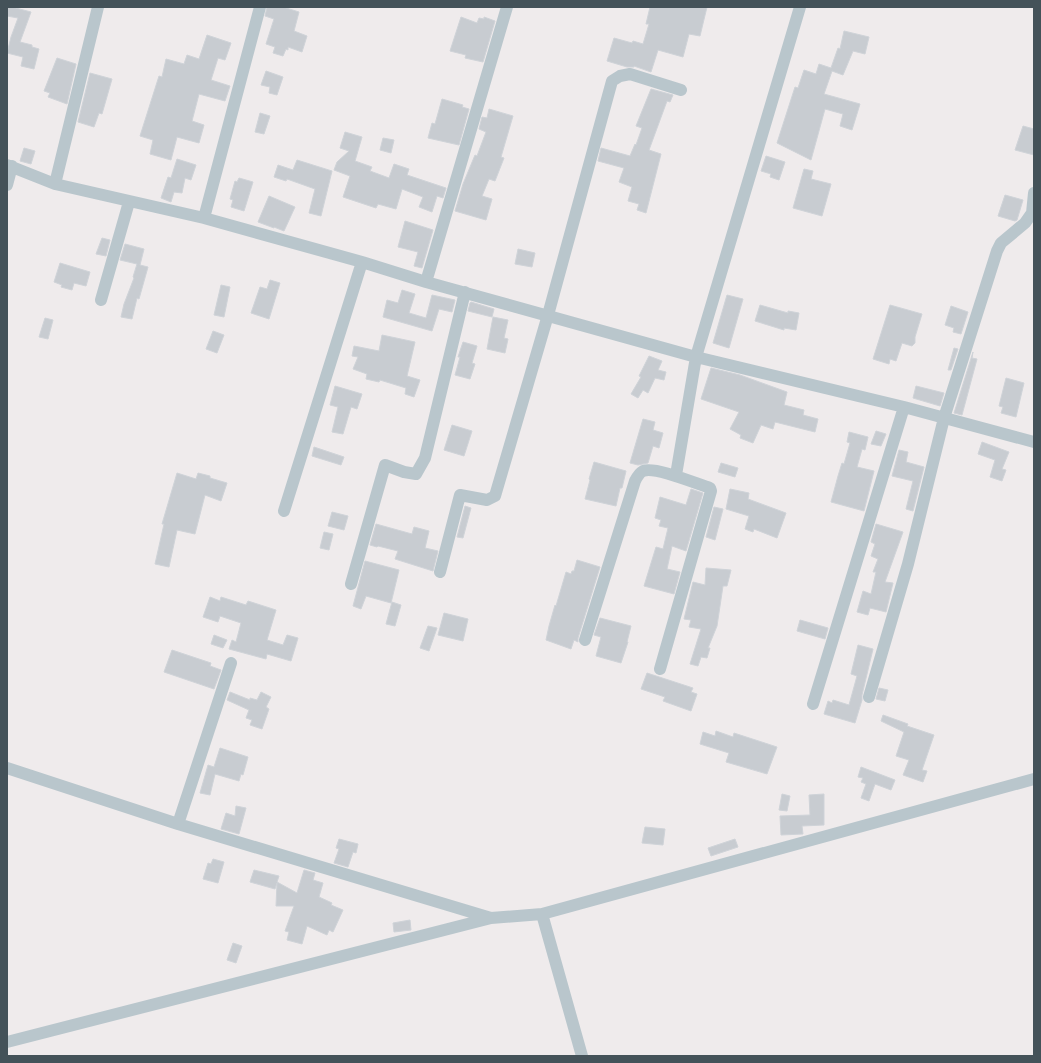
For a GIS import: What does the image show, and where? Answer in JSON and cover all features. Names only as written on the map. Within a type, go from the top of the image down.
[{"type":"street","points":[[55,184],[98,7]]},
{"type":"street","points":[[204,218],[260,7]]},
{"type":"street","points":[[426,282],[507,7]]},
{"type":"street","points":[[676,475],[696,357],[800,7]]},
{"type":"street","points":[[440,572],[460,495],[487,500],[495,496],[548,315],[612,81],[620,76],[630,74],[682,90]]},
{"type":"street","points":[[7,185],[10,166],[55,184],[204,218],[362,262],[426,282],[696,357],[904,407],[1034,442]]},
{"type":"street","points":[[869,697],[908,564],[944,418],[997,251],[1001,243],[1025,223],[1032,213],[1034,193]]},
{"type":"street","points":[[101,300],[129,202]]},
{"type":"street","points":[[284,512],[362,262]]},
{"type":"street","points":[[351,584],[385,465],[404,472],[416,474],[424,458],[465,292]]},
{"type":"street","points":[[812,704],[904,407]]},
{"type":"street","points":[[585,640],[638,475],[644,471],[652,470],[676,475],[710,488],[711,491],[660,669]]},
{"type":"street","points":[[178,824],[231,663]]},
{"type":"street","points":[[7,768],[178,824],[491,918]]},
{"type":"street","points":[[7,1042],[491,918],[542,914],[1034,779]]},
{"type":"street","points":[[542,914],[582,1056]]},
{"type":"building","points":[[7,7],[31,12],[20,42],[32,45],[32,47],[39,49],[34,69],[21,66],[23,57],[7,53],[18,18],[7,16]]},
{"type":"building","points":[[267,7],[283,7],[299,12],[294,31],[307,36],[302,52],[288,47],[288,50],[286,49],[283,56],[273,53],[275,47],[266,44],[274,19],[265,16]]},
{"type":"building","points":[[650,7],[707,7],[700,36],[689,34],[683,57],[658,50],[651,72],[634,66],[627,67],[607,61],[614,38],[632,43],[633,41],[643,44],[649,24],[646,24]]},
{"type":"building","points":[[461,17],[477,23],[479,18],[484,19],[484,17],[495,21],[483,62],[465,58],[466,55],[450,51]]},
{"type":"building","points":[[844,31],[869,37],[865,54],[853,51],[843,75],[832,71],[824,94],[860,104],[852,130],[840,126],[843,114],[825,109],[811,160],[777,143],[795,87],[798,88],[804,70],[816,74],[819,64],[831,68],[838,48],[840,49]]},
{"type":"building","points":[[207,35],[231,43],[225,60],[218,58],[211,80],[230,86],[225,101],[199,94],[192,121],[204,125],[199,143],[177,137],[171,160],[150,154],[153,140],[140,136],[159,76],[162,77],[166,59],[184,64],[187,55],[199,59]]},
{"type":"building","points":[[57,58],[76,64],[67,104],[48,97],[50,93],[44,91]]},
{"type":"building","points":[[266,71],[283,77],[277,95],[269,93],[270,87],[261,85]]},
{"type":"building","points":[[90,73],[112,79],[102,114],[99,113],[94,127],[78,122]]},
{"type":"building","points":[[651,89],[673,95],[670,102],[667,101],[649,150],[661,154],[646,213],[637,210],[639,204],[628,201],[632,187],[619,182],[624,168],[598,161],[601,148],[630,156],[642,128],[636,126]]},
{"type":"building","points":[[442,99],[463,105],[462,107],[469,109],[459,145],[428,138],[432,123],[435,124]]},
{"type":"building","points":[[489,109],[513,116],[501,157],[504,158],[495,181],[489,179],[482,196],[492,199],[486,220],[455,211],[463,184],[475,155],[477,156],[486,132],[479,129],[482,117],[487,118]]},
{"type":"building","points":[[260,113],[270,116],[264,134],[255,132]]},
{"type":"building","points":[[1023,126],[1034,129],[1034,155],[1015,150]]},
{"type":"building","points":[[345,132],[362,137],[355,161],[372,167],[370,171],[389,178],[394,164],[409,169],[407,175],[446,188],[443,198],[437,196],[432,212],[419,207],[423,197],[402,189],[396,209],[378,204],[376,208],[343,197],[350,176],[334,170],[337,162],[349,151],[340,148]]},
{"type":"building","points":[[383,138],[394,140],[391,153],[380,150]]},
{"type":"building","points":[[24,148],[35,151],[31,164],[20,161]]},
{"type":"building","points":[[766,156],[785,162],[779,180],[770,177],[771,174],[761,171]]},
{"type":"building","points":[[177,159],[196,165],[191,180],[185,178],[182,193],[174,192],[171,202],[161,198],[168,177],[171,178]]},
{"type":"building","points":[[297,160],[332,171],[321,216],[309,213],[315,189],[287,179],[286,181],[274,177],[278,165],[293,170]]},
{"type":"building","points":[[804,169],[813,171],[811,179],[831,184],[822,216],[793,208]]},
{"type":"building","points":[[239,178],[253,182],[244,211],[231,207],[233,200],[230,199],[235,181],[237,182]]},
{"type":"building","points":[[1005,195],[1023,200],[1017,220],[1015,221],[998,216]]},
{"type":"building","points":[[269,196],[295,207],[284,231],[258,222]]},
{"type":"building","points":[[405,221],[433,230],[422,268],[414,266],[418,252],[398,247]]},
{"type":"building","points":[[102,238],[110,240],[106,256],[96,254]]},
{"type":"building","points":[[125,244],[144,249],[140,265],[148,267],[139,299],[137,298],[132,319],[121,317],[137,264],[120,260]]},
{"type":"building","points":[[518,249],[535,253],[532,267],[515,264]]},
{"type":"building","points":[[60,263],[90,272],[86,286],[74,283],[72,290],[61,287],[62,285],[54,282]]},
{"type":"building","points":[[270,280],[280,283],[269,319],[251,313],[260,287],[267,289]]},
{"type":"building","points":[[221,285],[230,287],[224,317],[214,315]]},
{"type":"building","points":[[402,290],[415,294],[409,313],[426,318],[432,295],[455,300],[452,312],[439,309],[432,331],[383,317],[387,300],[398,303]]},
{"type":"building","points":[[727,295],[743,299],[729,348],[713,343]]},
{"type":"building","points":[[471,302],[494,309],[492,317],[468,311]]},
{"type":"building","points":[[760,305],[788,313],[788,311],[799,313],[796,330],[784,328],[784,330],[755,321]]},
{"type":"building","points":[[890,305],[922,314],[915,337],[915,343],[912,346],[902,343],[896,361],[890,359],[889,364],[873,359]]},
{"type":"building","points":[[951,306],[968,312],[961,334],[953,332],[954,328],[945,325]]},
{"type":"building","points":[[493,317],[508,320],[504,338],[508,339],[505,353],[487,349]]},
{"type":"building","points":[[45,318],[53,320],[48,339],[39,337]]},
{"type":"building","points":[[213,331],[224,335],[217,353],[206,349]]},
{"type":"building","points":[[382,335],[415,342],[407,376],[420,380],[414,397],[405,394],[406,388],[380,380],[379,382],[366,379],[367,374],[353,369],[358,357],[352,356],[354,346],[379,351]]},
{"type":"building","points":[[463,342],[477,346],[472,363],[475,364],[470,379],[455,375],[460,357],[458,357]]},
{"type":"building","points":[[954,348],[958,349],[951,370],[948,370]]},
{"type":"building","points":[[973,352],[972,358],[977,359],[962,415],[954,413]]},
{"type":"building","points":[[649,356],[662,361],[658,370],[666,372],[664,380],[655,378],[648,393],[643,390],[638,398],[631,394],[641,377],[639,376]]},
{"type":"building","points":[[711,368],[740,375],[787,392],[784,405],[804,410],[803,415],[818,419],[815,432],[775,422],[773,429],[761,425],[753,443],[740,438],[741,435],[730,429],[739,412],[701,399]]},
{"type":"building","points":[[1006,378],[1024,383],[1016,417],[1001,413],[1003,407],[999,406]]},
{"type":"building","points":[[335,386],[362,394],[357,409],[351,407],[343,434],[332,432],[338,407],[330,405]]},
{"type":"building","points":[[916,386],[944,393],[940,406],[913,398]]},
{"type":"building","points":[[643,419],[655,422],[653,430],[663,433],[659,448],[653,446],[648,463],[638,465],[630,463]]},
{"type":"building","points":[[452,425],[472,431],[464,456],[444,450]]},
{"type":"building","points":[[876,431],[886,434],[881,446],[871,444]]},
{"type":"building","points":[[849,432],[868,437],[865,450],[862,449],[857,467],[874,471],[864,511],[831,502],[842,463],[844,464],[850,443],[847,442]]},
{"type":"building","points":[[982,442],[1009,452],[1002,469],[1006,470],[1002,481],[990,477],[995,460],[978,454]]},
{"type":"building","points":[[314,447],[344,457],[341,465],[312,456]]},
{"type":"building","points":[[899,450],[908,452],[906,462],[924,467],[913,511],[906,509],[913,481],[892,476]]},
{"type":"building","points":[[594,462],[626,471],[616,506],[585,499]]},
{"type":"building","points":[[721,463],[738,468],[735,477],[718,472]]},
{"type":"building","points":[[177,473],[196,479],[198,473],[227,483],[221,501],[205,495],[195,534],[177,530],[169,567],[155,564],[164,524],[162,524]]},
{"type":"building","points":[[691,489],[703,493],[686,551],[672,546],[667,569],[680,572],[674,594],[644,586],[656,547],[663,549],[668,528],[659,526],[661,520],[655,518],[660,497],[686,505]]},
{"type":"building","points":[[730,489],[749,493],[748,499],[786,513],[777,538],[754,529],[753,532],[745,529],[749,516],[726,509]]},
{"type":"building","points":[[465,506],[471,508],[463,538],[457,537]]},
{"type":"building","points":[[714,507],[723,509],[715,540],[706,537]]},
{"type":"building","points":[[332,512],[348,516],[344,530],[328,526]]},
{"type":"building","points":[[376,524],[412,534],[414,527],[429,531],[425,548],[438,551],[433,571],[395,559],[398,551],[370,545]]},
{"type":"building","points":[[876,524],[903,532],[885,582],[893,583],[886,612],[870,608],[868,615],[857,612],[863,591],[871,594],[876,572],[873,572],[878,559],[871,556],[875,544],[871,542]]},
{"type":"building","points":[[324,532],[333,534],[329,550],[320,548]]},
{"type":"building","points":[[577,560],[600,567],[578,642],[574,640],[571,649],[546,640],[555,605],[556,606],[566,572],[571,574],[572,571],[574,571]]},
{"type":"building","points":[[365,561],[399,570],[391,603],[366,596],[361,609],[353,606]]},
{"type":"building","points":[[706,568],[731,570],[727,586],[723,586],[717,626],[708,648],[710,648],[707,658],[701,657],[698,666],[690,664],[701,629],[689,627],[691,620],[684,619],[693,582],[705,585]]},
{"type":"building","points":[[210,597],[220,601],[221,597],[246,605],[248,601],[276,610],[267,640],[283,645],[287,635],[298,638],[291,661],[267,654],[266,659],[229,649],[232,640],[236,642],[241,623],[220,616],[218,622],[203,617]]},
{"type":"building","points":[[392,602],[401,605],[395,626],[386,624]]},
{"type":"building","points":[[444,613],[468,619],[463,641],[438,635]]},
{"type":"building","points":[[600,618],[631,626],[628,642],[621,663],[596,656],[601,637],[594,635]]},
{"type":"building","points":[[800,620],[828,628],[825,639],[797,631]]},
{"type":"building","points":[[428,626],[437,628],[429,651],[420,648]]},
{"type":"building","points":[[214,635],[227,640],[223,648],[211,644]]},
{"type":"building","points":[[858,645],[873,649],[862,700],[855,723],[824,714],[828,701],[832,703],[833,700],[849,705],[857,676],[851,674]]},
{"type":"building","points":[[172,650],[211,663],[210,666],[221,670],[214,689],[164,672]]},
{"type":"building","points":[[647,673],[693,688],[691,692],[697,694],[691,711],[663,701],[665,697],[641,689]]},
{"type":"building","points":[[879,688],[888,690],[885,701],[876,699]]},
{"type":"building","points":[[230,692],[250,700],[250,698],[257,700],[261,692],[271,697],[266,707],[269,709],[262,729],[250,725],[252,720],[246,718],[249,710],[227,700]]},
{"type":"building","points":[[883,715],[908,724],[907,726],[934,735],[922,770],[927,771],[923,782],[903,775],[909,760],[896,756],[904,732],[881,721]]},
{"type":"building","points":[[716,731],[733,737],[734,733],[777,747],[767,774],[726,762],[729,753],[700,744],[703,732],[715,736]]},
{"type":"building","points":[[220,748],[248,757],[243,775],[241,774],[239,781],[215,774],[210,795],[200,793],[208,765],[214,767]]},
{"type":"building","points":[[861,767],[895,780],[891,790],[875,784],[869,801],[861,798],[866,784],[861,782],[863,778],[858,777]]},
{"type":"building","points":[[782,794],[790,796],[787,811],[779,810]]},
{"type":"building","points":[[824,794],[824,825],[802,826],[803,834],[781,835],[780,816],[810,815],[809,795]]},
{"type":"building","points":[[236,806],[246,808],[239,834],[221,829],[226,813],[235,816]]},
{"type":"building","points":[[645,827],[665,829],[663,845],[642,843]]},
{"type":"building","points":[[339,839],[358,844],[356,853],[353,852],[348,867],[334,863],[339,849],[336,848]]},
{"type":"building","points":[[735,839],[738,847],[711,856],[708,848]]},
{"type":"building","points":[[213,859],[224,862],[218,883],[203,879],[208,863],[211,864]]},
{"type":"building","points":[[254,870],[279,876],[277,882],[297,893],[304,870],[315,873],[313,880],[323,883],[319,897],[332,903],[331,905],[343,910],[333,932],[329,930],[327,935],[307,926],[302,944],[287,940],[289,932],[285,931],[294,906],[276,906],[277,883],[275,889],[250,882]]},
{"type":"building","points":[[410,920],[411,930],[394,932],[393,923]]},
{"type":"building","points":[[233,943],[242,946],[236,963],[227,960]]}]
